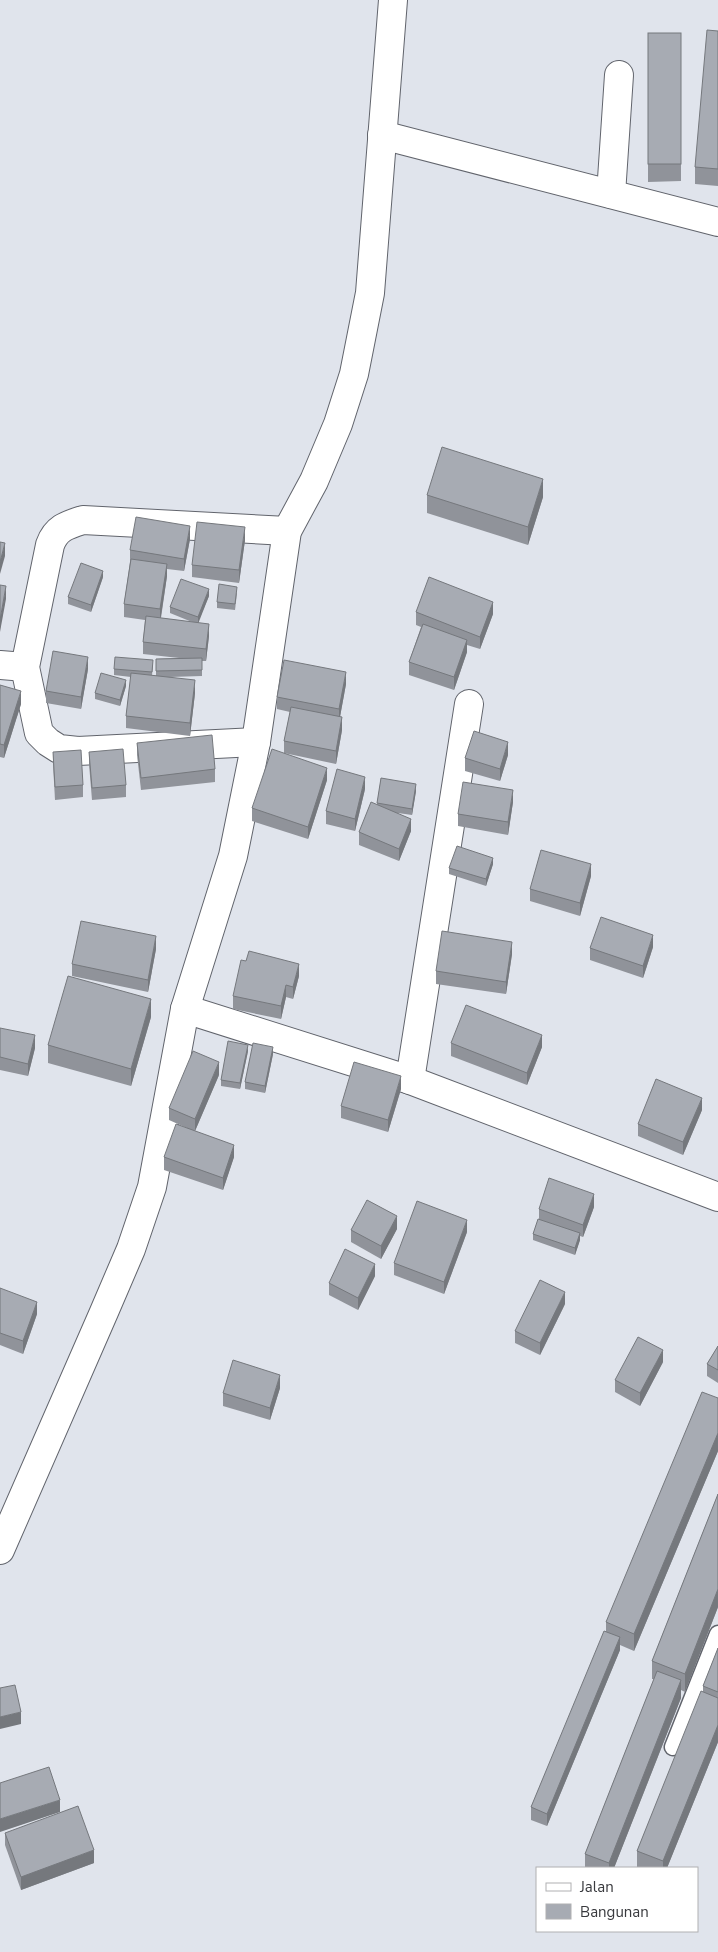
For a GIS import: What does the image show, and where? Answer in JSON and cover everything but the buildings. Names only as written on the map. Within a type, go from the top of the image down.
[{"type":"street","points":[[0,1550],[131,1249],[152,1188],[185,1009],[233,856],[256,742],[287,531],[314,481],[335,432],[354,374],[370,293],[393,0]]},
{"type":"street","points":[[611,194],[619,75]]},
{"type":"street","points":[[382,135],[718,222]]},
{"type":"street","points":[[256,742],[78,751],[59,749],[39,733],[13,666],[53,536],[61,528],[83,520],[287,531]]},
{"type":"street","points":[[410,1080],[469,704]]},
{"type":"street","points":[[185,1009],[410,1080],[718,1197]]},
{"type":"lane","points":[[673,1747],[718,1634]]}]
